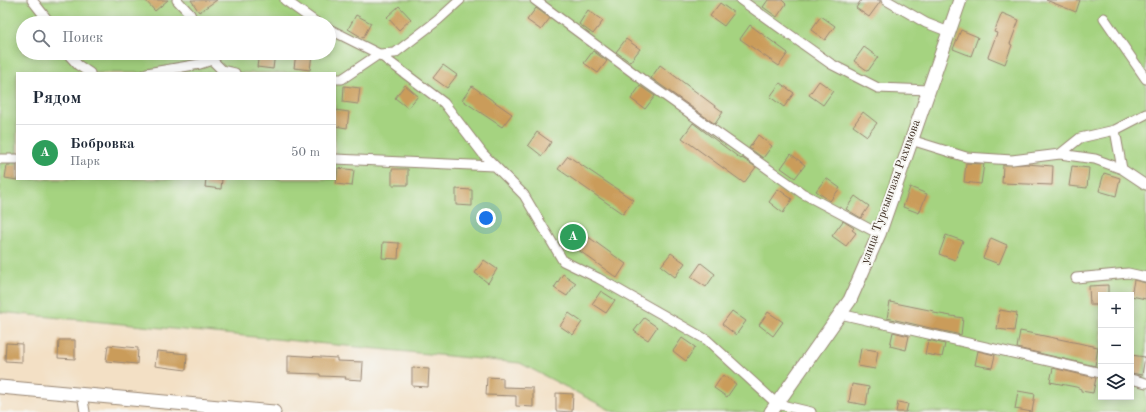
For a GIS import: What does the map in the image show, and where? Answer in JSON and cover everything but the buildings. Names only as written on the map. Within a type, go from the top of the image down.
[{"type":"street","points":[[32,0],[45,16]]},
{"type":"street","points":[[176,0],[191,16]]},
{"type":"street","points":[[285,0],[308,16]]},
{"type":"street","points":[[336,79],[342,79],[380,54],[395,53],[438,20],[460,0]]},
{"type":"street","points":[[535,0],[655,89],[802,193],[878,234]]},
{"type":"street","points":[[741,0],[831,64],[878,88],[929,90]]},
{"type":"street","points":[[886,0],[926,22],[949,32]]},
{"type":"street","name":"улица Турсынгазы Рахимова","points":[[774,408],[850,300],[878,234],[960,0]]},
{"type":"street","points":[[1104,18],[1146,79]]},
{"type":"street","points":[[336,32],[380,54],[444,103],[483,154],[524,195],[562,261],[598,278],[707,340],[774,408],[811,412]]},
{"type":"street","points":[[73,60],[88,72]]},
{"type":"street","points":[[153,72],[200,64],[205,60]]},
{"type":"street","points":[[213,60],[222,70],[231,72]]},
{"type":"street","points":[[1060,154],[1080,138],[1115,130],[1146,114]]},
{"type":"street","points":[[1115,130],[1122,169]]},
{"type":"street","points":[[911,140],[966,157],[1012,160],[1060,154],[1095,159],[1122,169],[1146,185]]},
{"type":"street","points":[[0,158],[16,159]]},
{"type":"street","points":[[336,159],[494,166]]},
{"type":"street","points":[[1076,278],[1128,273],[1146,277]]},
{"type":"street","points":[[840,314],[1098,372]]},
{"type":"street","points":[[1134,380],[1146,383]]},
{"type":"street","points":[[0,387],[274,412]]},
{"type":"street","points":[[82,394],[85,412]]},
{"type":"green space","points":[[0,0],[1146,0],[1146,412],[614,412],[520,363],[0,312]]},
{"type":"place","name":"Бобровка","points":[[573,237]]}]
